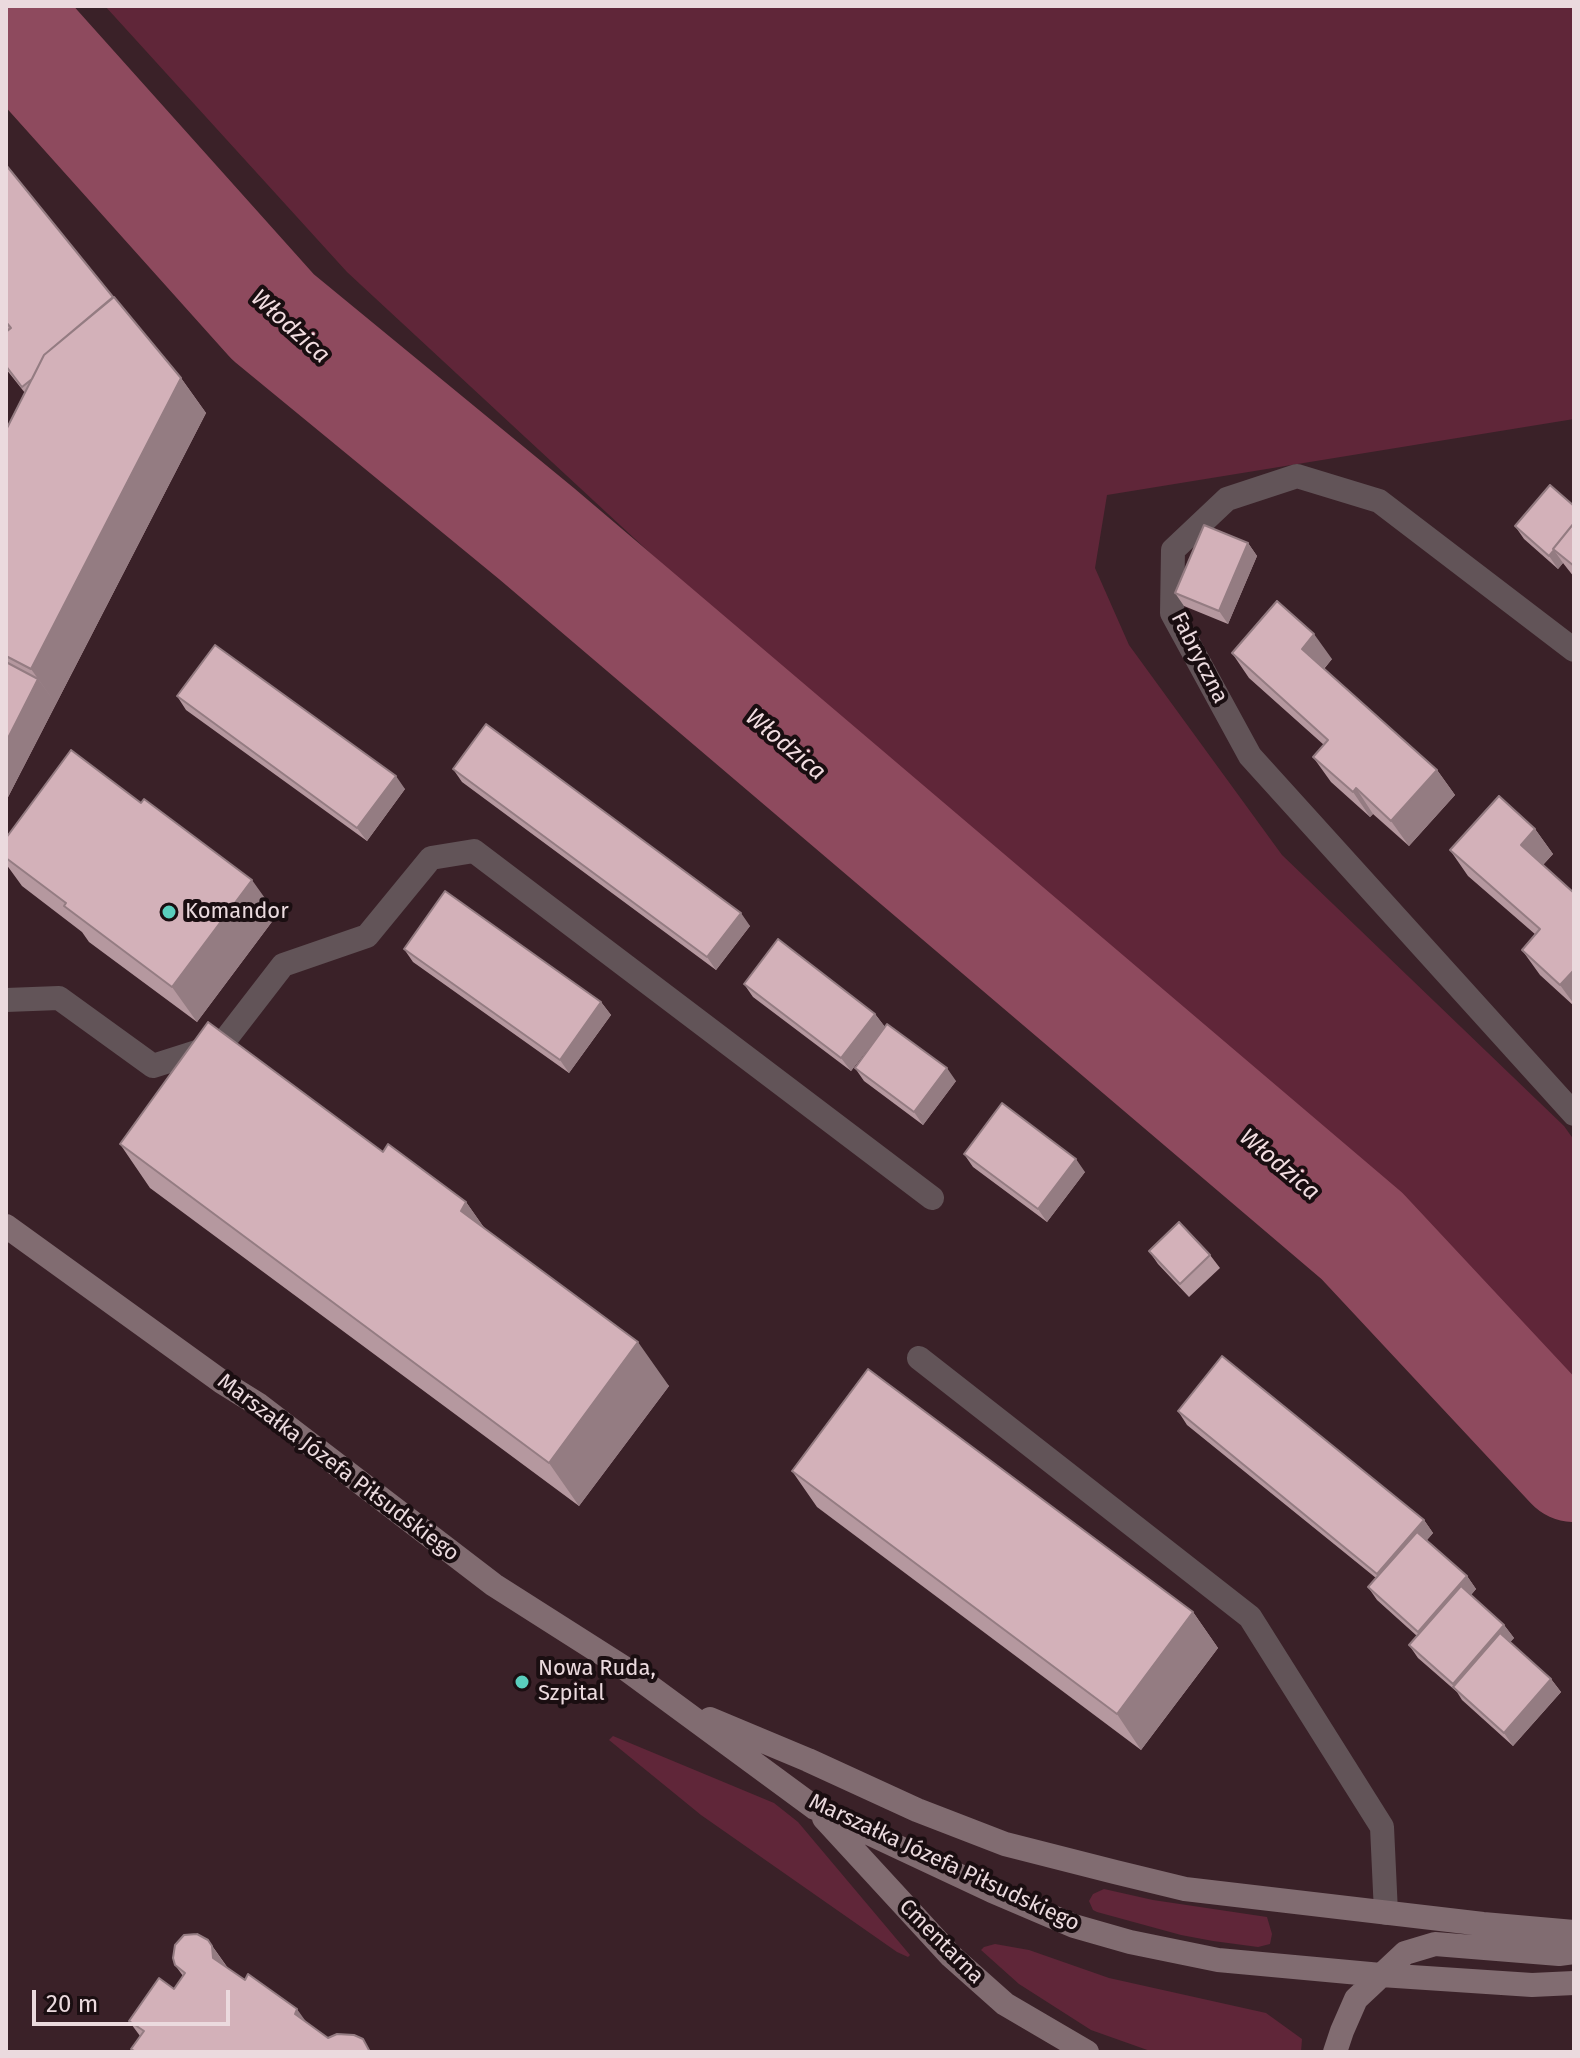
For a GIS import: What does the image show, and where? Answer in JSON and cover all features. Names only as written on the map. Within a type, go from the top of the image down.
[{"type":"street","name":"Marszałka Józefa Piłsudskiego","points":[[6,1226],[222,1382],[259,1405],[494,1585],[626,1669],[815,1808],[1074,1926],[1130,1942],[1218,1960],[1532,1985],[1574,1983]]},
{"type":"street","name":"Marszałka Józefa Piłsudskiego","points":[[675,1705],[808,1760],[917,1810],[1005,1844],[1185,1889],[1574,1932]]},
{"type":"street","name":"Cmentarna","points":[[815,1808],[951,1956],[994,1995],[1087,2052]]},
{"type":"street","points":[[1335,2052],[1356,1999],[1405,1953],[1435,1944],[1559,1954],[1574,1952]]},
{"type":"lane","name":"Fabryczna","points":[[1574,650],[1379,501],[1297,476],[1227,499],[1173,550],[1172,613],[1250,756],[1574,1114]]},
{"type":"lane","points":[[6,1000],[59,998],[153,1066],[222,1044],[283,965],[367,936],[431,858],[474,851],[932,1198]]},
{"type":"lane","points":[[919,1358],[1250,1617],[1382,1827],[1386,1913]]},
{"type":"shaded area","points":[[105,6],[1574,6],[1574,419],[1107,495],[1095,568],[1129,645],[1282,855],[1564,1126],[1574,1140],[1574,1387],[1403,1198],[703,602],[347,272]]},
{"type":"shaded area","points":[[613,1736],[774,1803],[798,1822],[910,1955],[897,1952],[701,1815],[609,1740]]},
{"type":"shaded area","points":[[1104,1889],[1153,1900],[1267,1917],[1272,1934],[1270,1944],[1258,1947],[1213,1941],[1097,1912],[1089,1901],[1093,1894]]},
{"type":"shaded area","points":[[995,1944],[1029,1950],[1109,1978],[1266,2013],[1302,2039],[1301,2052],[1153,2052],[1091,2030],[1019,1984],[981,1950]]},
{"type":"building","points":[[6,165],[113,297],[44,355],[32,379],[22,387],[6,366],[6,332],[11,328],[6,322]]},
{"type":"building","points":[[114,297],[181,378],[31,669],[6,656],[6,430],[44,355]]},
{"type":"building","points":[[1550,485],[1574,506],[1574,523],[1549,556],[1515,526]]},
{"type":"building","points":[[1574,523],[1574,566],[1553,549]]},
{"type":"building","points":[[1204,525],[1248,543],[1219,611],[1175,593]]},
{"type":"building","points":[[1277,601],[1314,634],[1302,649],[1437,770],[1391,821],[1356,788],[1353,792],[1313,757],[1328,740],[1232,653]]},
{"type":"building","points":[[215,645],[396,776],[357,828],[177,696]]},
{"type":"building","points":[[6,662],[38,679],[6,742]]},
{"type":"building","points":[[486,724],[741,913],[707,957],[453,769]]},
{"type":"building","points":[[71,750],[141,803],[144,799],[252,880],[172,987],[6,858],[6,838]]},
{"type":"building","points":[[1499,796],[1535,829],[1521,845],[1574,893],[1574,970],[1560,985],[1522,950],[1540,929],[1450,850]]},
{"type":"building","points":[[445,891],[601,1002],[560,1060],[404,949]]},
{"type":"building","points":[[778,939],[875,1014],[841,1058],[744,984]]},
{"type":"building","points":[[208,1022],[383,1152],[388,1144],[466,1202],[461,1211],[638,1342],[549,1463],[120,1144]]},
{"type":"building","points":[[887,1024],[947,1068],[914,1112],[855,1068]]},
{"type":"building","points":[[1002,1103],[1076,1159],[1038,1209],[964,1154]]},
{"type":"building","points":[[1179,1222],[1210,1255],[1180,1284],[1149,1251]]},
{"type":"building","points":[[1222,1356],[1424,1520],[1377,1574],[1178,1411]]},
{"type":"building","points":[[868,1369],[1193,1612],[1117,1714],[792,1471]]},
{"type":"building","points":[[1417,1532],[1467,1576],[1418,1632],[1368,1587]]},
{"type":"building","points":[[1461,1586],[1504,1625],[1453,1684],[1409,1645]]},
{"type":"building","points":[[1500,1633],[1551,1679],[1504,1733],[1453,1687]]},
{"type":"building","points":[[197,1934],[212,1946],[213,1958],[245,1980],[248,1974],[297,2009],[295,2014],[328,2038],[337,2034],[354,2035],[363,2039],[370,2052],[136,2052],[131,2049],[144,2031],[129,2021],[159,1978],[174,1989],[185,1973],[175,1965],[175,1945],[184,1935]]},
{"type":"waterway","name":"Włodzica","points":[[6,19],[273,317],[537,534],[1362,1236],[1574,1463]]},
{"type":"place","name":"Komandor","points":[[169,912]]},
{"type":"place","name":"Nowa Ruda, Szpital","points":[[522,1682]]}]
